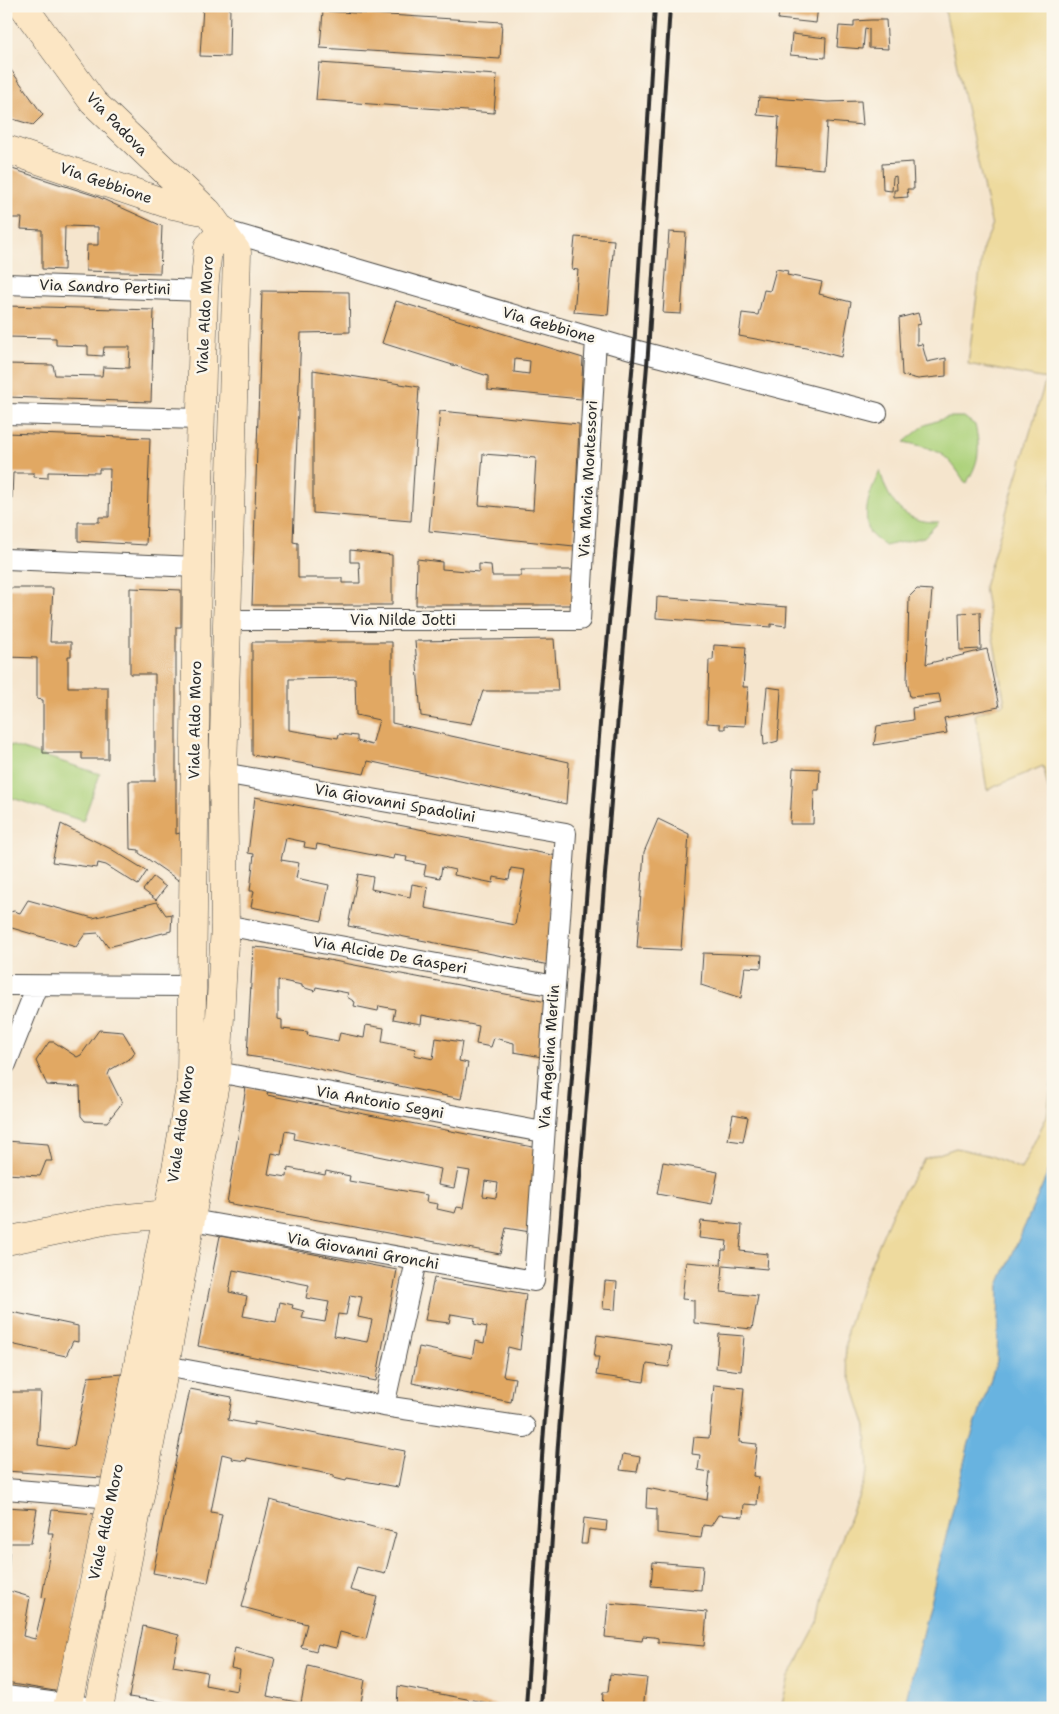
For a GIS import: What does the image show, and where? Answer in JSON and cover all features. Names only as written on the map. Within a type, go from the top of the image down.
[{"type":"street","name":"Via Padova","points":[[23,6],[93,102],[216,221]]},
{"type":"street","name":"Via Gebbione","points":[[6,149],[216,221],[596,339],[877,413]]},
{"type":"street","name":"Viale Aldo Moro","points":[[98,1708],[165,1366],[191,1081],[197,567],[204,291],[208,247],[216,221]]},
{"type":"street","name":"Viale Aldo Moro","points":[[76,1707],[112,1498],[179,1217],[217,1072],[226,925],[224,773],[237,252],[216,221]]},
{"type":"street","name":"Via Sandro Pertini","points":[[6,284],[204,291]]},
{"type":"street","name":"Via Maria Montessori","points":[[580,620],[596,339]]},
{"type":"street","points":[[6,414],[201,419]]},
{"type":"street","points":[[6,559],[197,567]]},
{"type":"street","name":"Via Nilde Jotti","points":[[227,620],[580,620]]},
{"type":"street","name":"Via Giovanni Spadolini","points":[[224,773],[566,832]]},
{"type":"street","name":"Via Angelina Merlin","points":[[534,1281],[543,1132],[566,832]]},
{"type":"street","name":"Via Alcide De Gasperi","points":[[226,925],[555,986]]},
{"type":"street","points":[[6,986],[191,986]]},
{"type":"street","points":[[6,1064],[37,986]]},
{"type":"street","name":"Via Antonio Segni","points":[[217,1072],[543,1132]]},
{"type":"street","points":[[6,1241],[108,1220],[179,1217]]},
{"type":"street","name":"Via Giovanni Gronchi","points":[[179,1217],[534,1281]]},
{"type":"street","points":[[384,1406],[416,1261]]},
{"type":"street","points":[[165,1366],[384,1406],[525,1427]]},
{"type":"street","points":[[6,1489],[112,1498]]},
{"type":"street","points":[[6,1696],[76,1707]]},
{"type":"green space","points":[[948,417],[964,417],[975,425],[978,456],[966,484],[953,465],[941,454],[926,447],[904,442],[925,425]]},
{"type":"green space","points":[[880,471],[888,493],[899,509],[916,519],[939,522],[924,537],[885,546],[870,533],[866,517],[868,501]]},
{"type":"green space","points":[[10,745],[100,774],[83,821],[6,796],[6,757]]},
{"type":"sand","points":[[944,6],[1049,6],[1053,23],[1053,809],[1043,766],[987,790],[975,714],[1005,704],[984,587],[1046,379],[968,364],[983,248],[992,227]]},
{"type":"sand","points":[[1053,1072],[1053,1161],[999,1285],[997,1361],[969,1443],[906,1700],[901,1708],[781,1708],[789,1677],[820,1619],[828,1574],[868,1471],[866,1427],[845,1361],[847,1331],[863,1282],[895,1206],[924,1159],[956,1148],[991,1156],[1021,1169],[1047,1116]]},
{"type":"water","points":[[1053,1161],[1053,1708],[901,1708],[906,1700],[969,1443],[997,1361],[999,1285]]},
{"type":"building","points":[[203,6],[230,6],[229,57],[200,56]]},
{"type":"building","points":[[780,6],[818,6],[816,23],[778,19]]},
{"type":"building","points":[[323,11],[502,22],[500,59],[320,48]]},
{"type":"building","points":[[886,20],[888,49],[869,48],[869,29],[865,28],[863,49],[837,47],[839,26],[854,27],[854,21]]},
{"type":"building","points":[[792,34],[826,38],[825,58],[790,55]]},
{"type":"building","points":[[6,63],[43,115],[33,125],[6,117]]},
{"type":"building","points":[[319,63],[497,75],[494,113],[316,100]]},
{"type":"building","points":[[759,97],[828,102],[861,101],[863,125],[827,122],[824,169],[776,165],[779,117],[757,115]]},
{"type":"building","points":[[913,162],[914,189],[907,189],[908,197],[894,198],[894,190],[897,190],[896,176],[893,177],[892,191],[883,190],[882,164]]},
{"type":"building","points":[[6,167],[96,196],[162,226],[160,273],[86,271],[87,245],[98,245],[98,227],[65,226],[64,270],[42,269],[42,230],[21,229],[22,218],[6,218]]},
{"type":"building","points":[[669,232],[686,233],[681,314],[663,313]]},
{"type":"building","points":[[575,237],[614,240],[608,315],[574,312],[578,270],[572,269]]},
{"type":"building","points":[[776,269],[788,271],[787,275],[822,282],[819,294],[851,302],[841,357],[806,348],[739,336],[742,313],[758,315],[764,290],[770,291]]},
{"type":"building","points":[[262,291],[349,292],[350,332],[301,333],[293,542],[298,543],[298,578],[342,578],[342,583],[360,583],[359,562],[350,562],[350,550],[392,555],[392,605],[252,605]]},
{"type":"building","points":[[396,301],[583,358],[581,399],[488,390],[488,376],[382,343]],"holes":[[[515,359],[530,361],[529,374],[514,372]]]},
{"type":"building","points":[[6,306],[154,310],[151,402],[6,397],[6,364],[53,365],[55,375],[102,376],[103,367],[129,368],[130,347],[104,347],[103,356],[88,355],[88,346],[56,345],[56,338],[6,337]]},
{"type":"building","points":[[918,313],[921,324],[917,325],[917,345],[922,344],[927,362],[946,358],[946,376],[918,379],[902,375],[899,318]]},
{"type":"building","points":[[313,370],[419,387],[411,521],[313,513]]},
{"type":"building","points":[[440,411],[579,424],[574,546],[429,531]],"holes":[[[483,454],[536,458],[533,510],[479,505]]]},
{"type":"building","points":[[6,433],[150,438],[146,545],[78,541],[78,522],[99,522],[99,517],[109,517],[110,469],[99,469],[99,473],[48,472],[48,478],[34,477],[34,473],[13,473],[12,498],[6,498]]},
{"type":"building","points":[[417,559],[442,562],[442,569],[479,572],[479,564],[491,565],[492,576],[521,576],[521,570],[575,570],[575,605],[416,605]]},
{"type":"building","points":[[6,588],[53,588],[50,642],[71,642],[71,656],[68,656],[68,687],[108,687],[108,759],[82,759],[82,753],[43,753],[43,700],[37,699],[37,658],[6,657]]},
{"type":"building","points":[[130,588],[181,590],[181,627],[176,627],[176,834],[180,833],[181,882],[139,853],[139,850],[130,849],[129,781],[155,781],[155,674],[130,674]]},
{"type":"building","points":[[917,589],[932,590],[926,664],[987,649],[999,707],[944,718],[947,733],[874,745],[877,726],[913,720],[912,708],[941,703],[939,694],[910,697],[907,681],[909,597]]},
{"type":"building","points":[[657,597],[787,607],[786,626],[771,624],[771,627],[656,618]]},
{"type":"building","points":[[980,612],[981,649],[960,650],[959,613]]},
{"type":"building","points":[[554,639],[558,691],[483,691],[472,724],[421,716],[415,641]]},
{"type":"building","points":[[252,642],[392,642],[392,723],[569,762],[566,804],[368,761],[364,774],[252,755]],"holes":[[[355,678],[356,715],[379,720],[372,745],[357,741],[357,736],[339,734],[338,738],[289,730],[289,679]]]},
{"type":"building","points":[[714,645],[746,647],[743,687],[748,687],[745,726],[725,725],[725,729],[720,729],[720,724],[707,723],[709,660],[713,660]]},
{"type":"building","points":[[767,687],[781,689],[778,741],[764,745],[763,730]]},
{"type":"building","points":[[793,768],[820,769],[819,790],[814,790],[813,824],[790,824]]},
{"type":"building","points":[[255,797],[557,856],[549,965],[348,926],[358,874],[373,877],[371,889],[410,897],[412,884],[428,887],[425,908],[515,925],[525,870],[511,868],[509,880],[494,877],[493,883],[454,875],[455,870],[442,867],[440,878],[424,875],[426,865],[406,861],[407,857],[394,855],[393,859],[317,844],[316,849],[304,847],[305,842],[286,838],[281,860],[299,863],[296,878],[329,885],[322,921],[251,907],[254,891],[250,891],[254,854],[248,853]]},
{"type":"building","points":[[658,819],[689,834],[681,950],[637,948],[644,852]]},
{"type":"building","points":[[61,824],[111,849],[147,871],[138,885],[106,865],[98,863],[97,868],[52,862]]},
{"type":"building","points":[[153,877],[166,887],[156,900],[143,890]]},
{"type":"building","points":[[28,900],[93,918],[157,902],[166,915],[172,914],[171,931],[108,947],[98,933],[85,934],[76,947],[12,928],[6,929],[6,913],[14,911],[20,913]]},
{"type":"building","points":[[253,947],[547,1002],[542,1057],[514,1052],[514,1043],[494,1038],[491,1047],[476,1044],[479,1026],[422,1015],[421,1024],[393,1019],[395,1009],[379,1006],[378,1011],[354,1006],[355,1002],[347,997],[348,993],[316,987],[315,991],[302,987],[302,985],[278,980],[278,1019],[282,1020],[282,1029],[308,1032],[307,1035],[338,1041],[340,1033],[364,1038],[366,1025],[384,1028],[382,1042],[416,1049],[414,1055],[433,1059],[436,1038],[462,1042],[459,1061],[468,1063],[461,1099],[276,1060],[247,1056]]},
{"type":"building","points":[[703,953],[762,955],[761,968],[745,967],[741,998],[701,985]]},
{"type":"building","points":[[99,1030],[123,1032],[135,1052],[132,1057],[110,1070],[108,1075],[122,1103],[107,1122],[85,1121],[81,1116],[80,1087],[47,1085],[36,1061],[49,1042],[54,1042],[77,1057],[81,1055]]},
{"type":"building","points":[[246,1087],[268,1091],[267,1095],[538,1148],[530,1232],[506,1228],[500,1254],[227,1203]],"holes":[[[285,1131],[295,1133],[294,1139],[441,1169],[438,1185],[454,1188],[458,1169],[470,1171],[463,1208],[457,1207],[455,1213],[437,1209],[438,1204],[426,1202],[427,1195],[349,1181],[350,1176],[326,1171],[325,1175],[288,1168],[287,1177],[268,1174],[272,1153],[281,1155]],[[485,1181],[498,1183],[496,1198],[483,1196]]]},
{"type":"building","points":[[733,1114],[748,1117],[743,1142],[728,1140]]},
{"type":"building","points":[[6,1141],[48,1144],[52,1161],[46,1161],[40,1176],[6,1174]]},
{"type":"building","points":[[663,1162],[718,1172],[712,1204],[657,1194]]},
{"type":"building","points":[[701,1221],[742,1225],[740,1251],[768,1254],[767,1269],[723,1265],[721,1292],[758,1296],[752,1329],[694,1323],[694,1300],[682,1299],[686,1262],[721,1265],[722,1250],[726,1250],[727,1241],[699,1238]]},
{"type":"building","points":[[220,1236],[397,1270],[376,1381],[198,1346]],"holes":[[[233,1270],[309,1285],[306,1298],[329,1302],[325,1322],[302,1318],[304,1311],[292,1308],[293,1305],[280,1302],[276,1322],[243,1316],[247,1296],[229,1292]],[[350,1295],[362,1297],[358,1317],[372,1320],[367,1342],[334,1336],[338,1314],[346,1315]]]},
{"type":"building","points":[[434,1278],[526,1294],[520,1350],[508,1347],[503,1376],[515,1378],[511,1402],[412,1383],[419,1347],[472,1358],[475,1341],[484,1343],[487,1327],[474,1324],[475,1318],[451,1314],[449,1323],[425,1320]]},
{"type":"building","points":[[605,1281],[617,1282],[615,1310],[603,1309]]},
{"type":"building","points":[[12,1312],[78,1326],[78,1342],[73,1341],[66,1356],[6,1343],[6,1326]]},
{"type":"building","points":[[719,1334],[744,1336],[741,1371],[716,1368]]},
{"type":"building","points":[[597,1335],[672,1346],[669,1367],[647,1364],[644,1382],[596,1375],[599,1357],[594,1357]]},
{"type":"building","points":[[122,1374],[102,1478],[6,1471],[6,1392],[41,1392],[38,1445],[67,1449],[74,1445],[88,1377]]},
{"type":"building","points":[[714,1385],[744,1388],[739,1442],[757,1444],[753,1476],[759,1477],[757,1505],[744,1504],[743,1517],[718,1515],[711,1526],[703,1525],[701,1538],[657,1533],[657,1509],[646,1508],[647,1488],[707,1500],[710,1472],[698,1470],[700,1455],[692,1454],[694,1437],[709,1438]]},
{"type":"building","points":[[190,1389],[232,1397],[228,1420],[254,1425],[254,1422],[405,1451],[398,1487],[347,1478],[346,1481],[334,1478],[334,1475],[247,1458],[246,1461],[232,1459],[233,1457],[222,1454],[211,1512],[222,1514],[208,1583],[153,1573]]},
{"type":"building","points":[[623,1454],[640,1457],[637,1472],[620,1470]]},
{"type":"building","points":[[270,1500],[396,1533],[385,1574],[357,1567],[350,1590],[377,1597],[366,1639],[340,1632],[336,1648],[318,1644],[316,1651],[301,1647],[307,1624],[242,1607]]},
{"type":"building","points":[[6,1507],[37,1509],[31,1543],[10,1543],[8,1577]]},
{"type":"building","points":[[52,1510],[95,1514],[61,1692],[6,1683],[6,1590],[30,1597],[23,1636],[35,1639],[45,1598],[42,1597],[53,1533],[48,1533]]},
{"type":"building","points":[[584,1518],[607,1521],[606,1531],[589,1529],[587,1544],[581,1544]]},
{"type":"building","points":[[653,1562],[703,1566],[701,1590],[651,1586]]},
{"type":"building","points":[[608,1603],[707,1612],[704,1646],[658,1642],[658,1638],[643,1636],[642,1641],[605,1637]]},
{"type":"building","points":[[143,1626],[179,1635],[173,1666],[207,1672],[205,1685],[237,1691],[240,1670],[231,1668],[235,1648],[275,1658],[267,1696],[301,1703],[308,1666],[365,1680],[360,1708],[201,1708],[129,1697]]},
{"type":"building","points":[[610,1674],[647,1678],[643,1708],[602,1708],[603,1692],[608,1692]]},
{"type":"building","points":[[398,1686],[509,1707],[509,1708],[397,1708]]},
{"type":"railway","points":[[526,1708],[543,1442],[602,699],[634,350],[655,6]]},
{"type":"railway","points":[[541,1708],[558,1444],[648,353],[670,6]]}]
